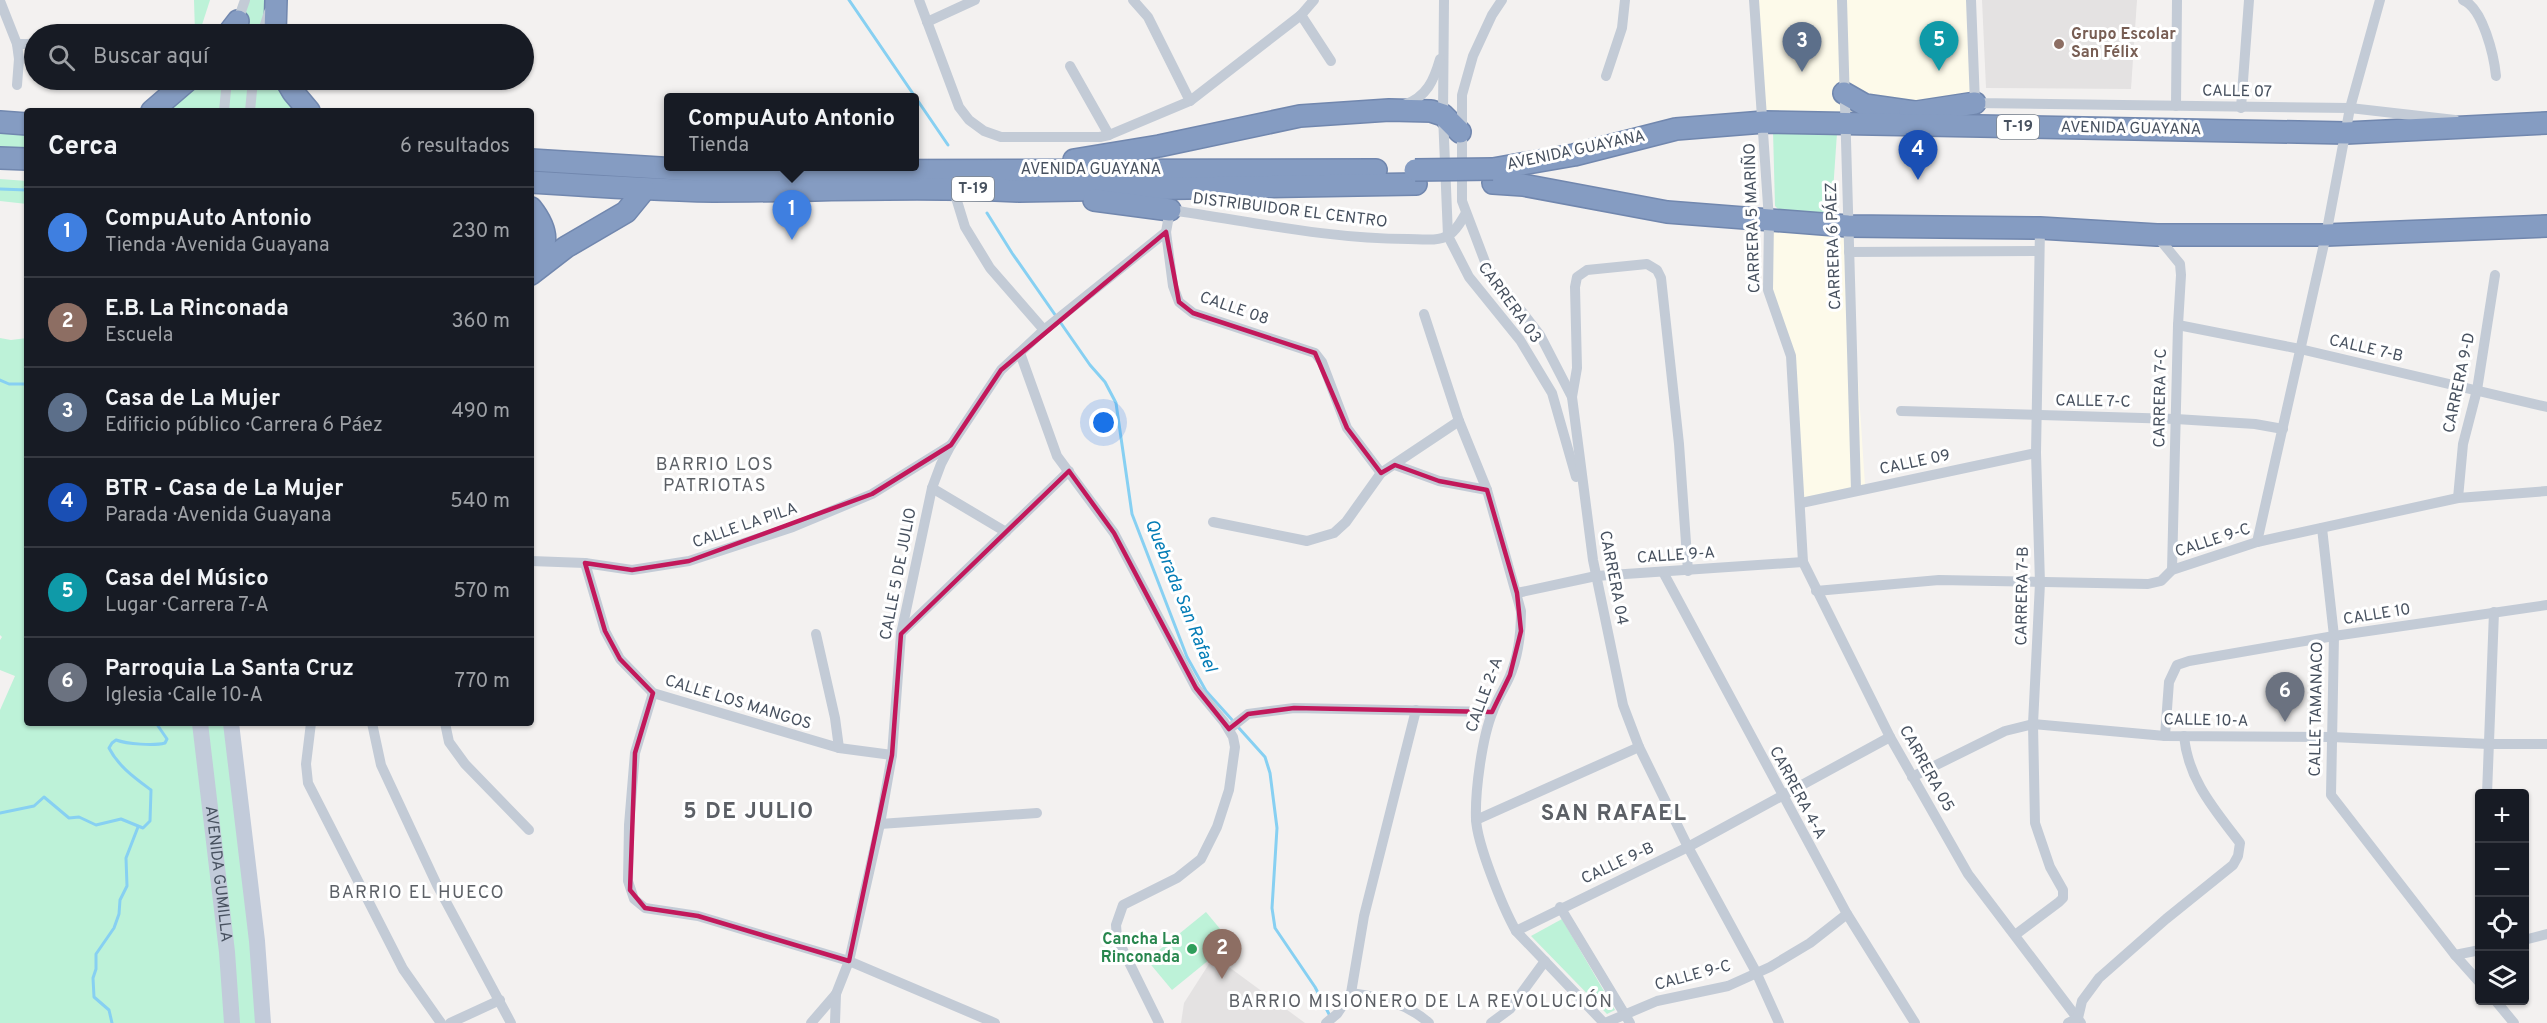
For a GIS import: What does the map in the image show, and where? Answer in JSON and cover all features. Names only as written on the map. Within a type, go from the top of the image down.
[{"type":"highway","points":[[275,0],[275,24]]},
{"type":"highway","points":[[155,108],[176,90]]},
{"type":"highway","points":[[292,90],[306,108]]},
{"type":"highway","points":[[1844,93],[1865,105],[1914,112],[1949,126]]},
{"type":"highway","points":[[1879,123],[1914,112],[1975,104]]},
{"type":"highway","points":[[1018,181],[1159,146],[1300,116],[1389,110],[1431,111],[1443,115],[1460,132]]},
{"type":"highway","points":[[0,122],[24,124]]},
{"type":"highway","name":"AVENIDA GUAYANA","points":[[709,171],[1018,181],[1493,176],[1676,129],[1764,122],[2346,133],[2547,123]]},
{"type":"highway","points":[[0,158],[24,159]]},
{"type":"highway","name":"AVENIDA GUAYANA","points":[[534,160],[664,168]]},
{"type":"highway","name":"AVENIDA GUAYANA","points":[[1493,176],[1523,185],[1667,212],[1848,226],[2040,228],[2157,235],[2326,235],[2547,226]]},
{"type":"highway","points":[[1018,181],[1170,210]]},
{"type":"highway","name":"AVENIDA GUAYANA","points":[[534,182],[644,190],[953,188],[1018,181]]},
{"type":"highway","points":[[534,270],[566,247],[626,212],[644,190]]},
{"type":"highway","points":[[534,212],[542,222],[546,242],[534,268]]},
{"type":"main road","name":"AVENIDA GUMILLA","points":[[200,726],[222,906],[232,1023]]},
{"type":"main road","name":"AVENIDA GUMILLA","points":[[231,726],[257,941],[263,1023]]},
{"type":"street","points":[[235,24],[244,0]]},
{"type":"street","points":[[266,24],[275,0]]},
{"type":"street","points":[[920,0],[959,108],[969,120],[1001,137],[1089,138],[1109,135],[1190,101],[1301,15],[1314,0]]},
{"type":"street","points":[[927,22],[975,0]]},
{"type":"street","points":[[1133,0],[1148,17],[1190,101]]},
{"type":"street","points":[[1389,110],[1415,101],[1426,92],[1436,76],[1444,44],[1444,0]]},
{"type":"street","name":"CARRERA 04","points":[[1502,0],[1492,15],[1473,56],[1461,95],[1462,201],[1487,267],[1540,335],[1572,397],[1584,502],[1596,576],[1623,705],[1639,747],[1688,847],[1756,972],[1779,1023]]},
{"type":"street","points":[[1606,76],[1622,28],[1625,0]]},
{"type":"street","name":"CARRERA 5 MARIÑO","points":[[1755,0],[1769,220],[1768,290],[1791,356],[1801,503]]},
{"type":"street","name":"CARRERA 6 PÁEZ","points":[[1842,0],[1856,490]]},
{"type":"street","points":[[1971,0],[1975,104]]},
{"type":"street","points":[[2176,106],[2177,0]]},
{"type":"street","points":[[2241,108],[2249,0]]},
{"type":"street","points":[[2257,542],[2326,235],[2350,108],[2380,0]]},
{"type":"street","points":[[0,1],[17,44],[19,59],[17,85]]},
{"type":"street","points":[[2468,1],[2494,55],[2496,76]]},
{"type":"street","points":[[1301,15],[1331,61]]},
{"type":"street","points":[[17,44],[24,44]]},
{"type":"street","name":"CARRERA 03","points":[[1444,44],[1443,115],[1448,236],[1469,277],[1520,340],[1552,393],[1584,502]]},
{"type":"street","points":[[1070,66],[1109,135]]},
{"type":"street","points":[[224,108],[226,90]]},
{"type":"street","points":[[250,108],[252,90]]},
{"type":"street","name":"CALLE 07","points":[[1975,104],[2350,108],[2410,113],[2497,126]]},
{"type":"street","points":[[953,188],[965,227],[990,267],[1048,327]]},
{"type":"street","points":[[1166,232],[1170,210]]},
{"type":"street","name":"DISTRIBUIDOR EL CENTRO","points":[[1170,210],[1305,231],[1380,239],[1430,239],[1448,236]]},
{"type":"street","points":[[1448,236],[1458,227],[1466,213]]},
{"type":"street","name":"CARRERA 7-B","points":[[2015,935],[2063,898],[2063,890],[2050,867],[2035,824],[2033,724],[2040,583],[2036,453],[2040,228]]},
{"type":"street","name":"CALLE 5 DE JULIO","points":[[811,1023],[836,993],[849,962],[880,824],[892,754],[901,634],[932,488],[951,445],[1001,370],[1048,327],[1166,232]]},
{"type":"street","name":"CALLE 08","points":[[1166,232],[1168,263],[1179,302],[1193,313],[1315,353],[1322,362],[1347,428],[1381,473]]},
{"type":"street","name":"CARRERA 7-C","points":[[2157,235],[2180,264],[2172,570]]},
{"type":"street","points":[[1849,252],[2039,251]]},
{"type":"street","points":[[1572,397],[1577,368],[1575,287],[1577,277],[1587,270],[1647,264],[1656,270],[1661,278],[1679,444],[1688,571]]},
{"type":"street","name":"CARRERA 9-D","points":[[2458,498],[2463,444],[2477,390],[2495,275]]},
{"type":"street","name":"CALLE 2-A","points":[[1424,314],[1459,422],[1487,490],[1521,611],[1521,631],[1510,675],[1492,712],[1483,748],[1476,820],[1506,914],[1516,931],[1605,1023]]},
{"type":"street","name":"CALLE 7-B","points":[[2178,325],[2300,349],[2547,407]]},
{"type":"street","points":[[1020,353],[1057,456],[1114,533],[1196,687],[1231,727],[1235,747],[1229,790],[1217,827],[1201,859],[1176,878],[1123,905],[1116,926],[1117,938],[1159,1023]]},
{"type":"street","name":"CALLE 7-C","points":[[1901,411],[2176,419],[2255,423],[2283,429]]},
{"type":"street","points":[[1213,522],[1307,542],[1323,538],[1334,533],[1346,522],[1381,473],[1459,422]]},
{"type":"street","name":"CALLE LA PILA","points":[[534,561],[585,563],[632,570],[689,561],[792,527],[872,494],[951,445]]},
{"type":"street","name":"CALLE 09","points":[[1801,503],[2036,453]]},
{"type":"street","points":[[1395,465],[1439,481],[1487,490]]},
{"type":"street","points":[[901,634],[1069,471]]},
{"type":"street","points":[[932,488],[1006,532]]},
{"type":"street","name":"CALLE 9-C","points":[[1816,591],[1939,580],[2148,584],[2161,581],[2172,570],[2257,542],[2458,498],[2547,491]]},
{"type":"street","name":"CARRERA 05","points":[[1801,503],[1803,562],[1890,737],[1968,874],[2076,1021]]},
{"type":"street","name":"CALLE TAMANACO","points":[[2322,528],[2334,636],[2331,795],[2455,955],[2475,977]]},
{"type":"street","name":"CALLE 9-A","points":[[1517,593],[1596,576],[1803,562]]},
{"type":"street","name":"CALLE LOS MANGOS","points":[[585,563],[605,631],[620,660],[653,693],[839,748],[892,754]]},
{"type":"street","name":"CARRERA 4-A","points":[[1663,572],[1782,797],[1847,914],[1915,1023]]},
{"type":"street","name":"CALLE 10","points":[[2165,736],[2169,682],[2177,665],[2334,636],[2547,605]]},
{"type":"street","points":[[2487,789],[2494,612]]},
{"type":"street","points":[[816,634],[835,718],[839,748]]},
{"type":"street","points":[[653,693],[635,753],[629,825],[628,881],[634,899],[645,908],[698,916],[849,962],[995,1023]]},
{"type":"street","points":[[1231,727],[1248,714],[1294,708],[1492,712]]},
{"type":"street","points":[[1327,1023],[1337,1014],[1351,993],[1364,916],[1416,710]]},
{"type":"street","name":"CALLE 10-A","points":[[1912,777],[2005,731],[2033,724],[2165,736],[2332,737],[2488,744],[2547,744]]},
{"type":"street","points":[[311,726],[306,764],[308,783],[403,969],[441,1023]]},
{"type":"street","points":[[373,726],[381,765],[437,885],[511,1023]]},
{"type":"street","points":[[446,726],[449,742],[465,764],[529,830]]},
{"type":"street","points":[[2076,1021],[2082,1001],[2099,978],[2166,919],[2233,865],[2238,856],[2240,843],[2195,780],[2188,760],[2184,736]]},
{"type":"street","name":"CALLE 9-B","points":[[1516,931],[1560,907],[1688,847],[1890,737]]},
{"type":"street","points":[[1476,820],[1639,747]]},
{"type":"street","points":[[880,824],[1037,813]]},
{"type":"street","points":[[1560,907],[1628,1018]]},
{"type":"street","name":"CALLE 9-C","points":[[1605,1023],[1628,1018],[1657,1001],[1728,986],[1770,967],[1810,943],[1847,914]]},
{"type":"street","points":[[2529,939],[2547,934]]},
{"type":"street","points":[[2455,955],[2475,951]]},
{"type":"street","points":[[1491,1023],[1509,1009],[1545,961]]},
{"type":"street","points":[[835,1023],[836,993]]},
{"type":"street","points":[[1351,993],[1380,997],[1406,1006],[1429,1023]]},
{"type":"street","points":[[450,1023],[500,1000]]},
{"type":"street","points":[[2499,1005],[2514,1023]]},
{"type":"highlighted area","points":[[1166,232],[1179,302],[1193,313],[1315,353],[1347,428],[1381,473],[1395,465],[1439,481],[1487,490],[1517,593],[1521,631],[1510,675],[1492,712],[1294,708],[1248,714],[1229,729],[1196,688],[1114,533],[1069,471],[901,634],[892,755],[849,961],[698,916],[645,908],[630,890],[635,753],[653,693],[620,659],[605,631],[585,563],[632,570],[689,561],[872,494],[951,445],[1001,370]]},
{"type":"shaded area","points":[[1754,0],[1971,0],[1975,103],[1764,122]]},
{"type":"shaded area","name":"Grupo Escolar San Félix","points":[[1982,0],[2137,0],[2131,89],[1986,88]]},
{"type":"shaded area","points":[[1769,220],[1848,226],[1865,485],[1801,503],[1791,356],[1768,290]]},
{"type":"shaded area","points":[[1214,956],[1305,1023],[1181,1023],[1184,1003]]},
{"type":"green space","points":[[194,0],[210,0],[202,24],[195,24]]},
{"type":"green space","points":[[245,0],[276,0],[275,24],[233,24]]},
{"type":"green space","points":[[176,90],[293,90],[307,108],[155,108]]},
{"type":"green space","points":[[0,122],[24,124],[24,159],[0,158]]},
{"type":"green space","points":[[1773,131],[1837,133],[1832,206],[1821,217],[1783,214],[1775,206]]},
{"type":"green space","points":[[0,179],[24,181],[24,204],[0,201]]},
{"type":"green space","points":[[0,338],[11,340],[24,338],[24,726],[231,726],[263,1023],[0,1023],[0,710],[15,676],[0,670],[0,640],[2,637],[0,635]]},
{"type":"green space","name":"Cancha La Rinconada","points":[[1206,912],[1231,942],[1172,990],[1147,960]]},
{"type":"green space","points":[[1562,919],[1615,1010],[1607,1014],[1531,936]]},
{"type":"waterway","name":"Quebrada San Rafael","points":[[849,0],[912,93]]},
{"type":"waterway","name":"Quebrada San Rafael","points":[[919,103],[948,145]]},
{"type":"waterway","points":[[0,189],[24,190]]},
{"type":"waterway","name":"Quebrada San Rafael","points":[[987,213],[1090,365],[1105,382],[1116,403],[1132,514],[1187,657],[1206,691],[1234,722]]},
{"type":"waterway","points":[[0,380],[9,384],[24,384]]},
{"type":"waterway","points":[[0,813],[34,806],[44,797],[69,818],[79,817],[96,825],[121,819],[143,828],[150,821],[151,790],[122,766],[109,748],[116,740],[140,744],[165,743],[167,739],[158,726]]},
{"type":"waterway","name":"Quebrada San Rafael","points":[[1238,727],[1265,757],[1270,773],[1277,828],[1272,908],[1275,928],[1315,987],[1330,1016]]},
{"type":"waterway","points":[[112,1023],[109,1010],[94,997],[93,978],[96,969],[96,954],[114,928],[119,914],[120,900],[127,886],[126,858],[138,827]]},
{"type":"place","name":"Grupo Escolar San Félix","points":[[2059,44]]},
{"type":"place","name":"Casa del Músico","points":[[1939,71]]},
{"type":"place","name":"Casa de La Mujer","points":[[1802,72]]},
{"type":"place","name":"BTR - Casa de La Mujer","points":[[1918,180]]},
{"type":"place","name":"CompuAuto Antonio","points":[[792,240]]},
{"type":"place","name":"Parroquia La Santa Cruz","points":[[2285,722]]},
{"type":"place","name":"Cancha La Rinconada","points":[[1192,949]]},
{"type":"place","name":"E.B. La Rinconada","points":[[1222,979]]},
{"type":"district","name":"BARRIO LOS PATRIOTAS","points":[[715,475]]},
{"type":"district","name":"5 DE JULIO","points":[[749,812]]},
{"type":"district","name":"SAN RAFAEL","points":[[1614,814]]},
{"type":"district","name":"BARRIO EL HUECO","points":[[417,893]]},
{"type":"district","name":"BARRIO MISIONERO DE LA REVOLUCIÓN","points":[[1421,1002]]}]
